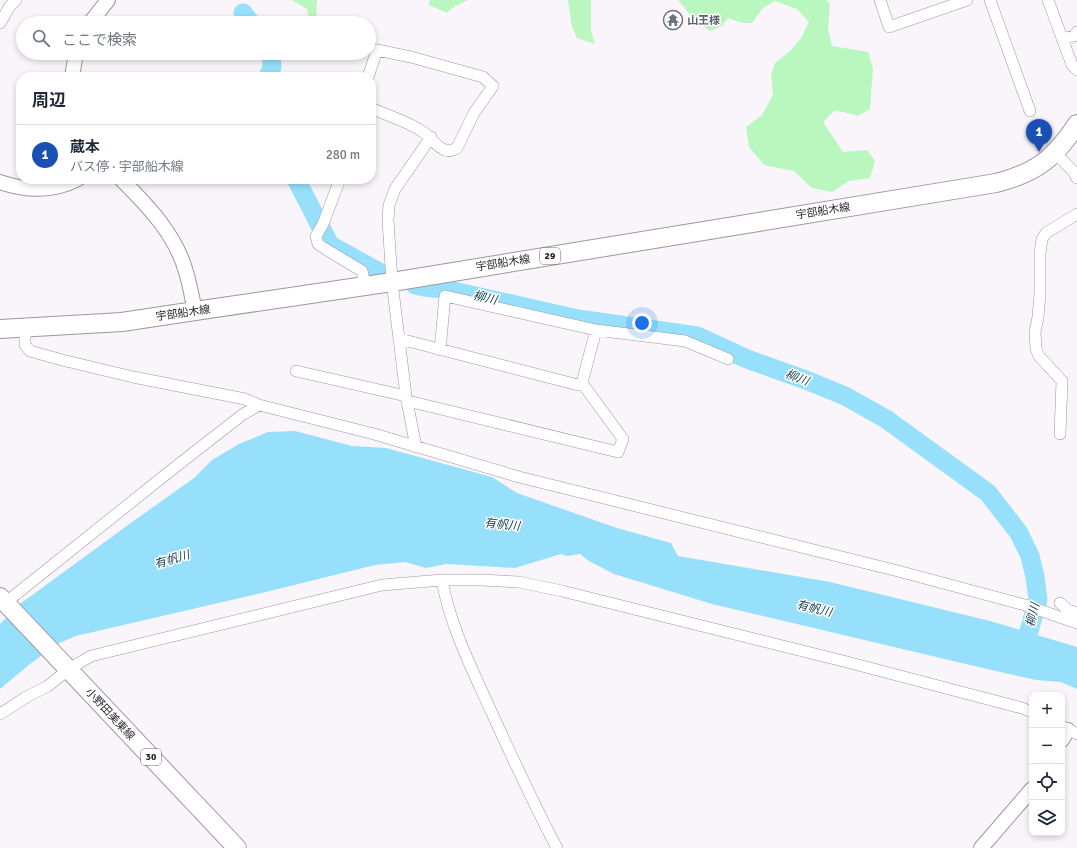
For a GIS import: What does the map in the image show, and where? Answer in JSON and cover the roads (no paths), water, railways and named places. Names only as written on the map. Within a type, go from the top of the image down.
[{"type":"main road","name":"宇部船木線","points":[[0,329],[122,322],[392,282],[996,183],[1014,179],[1041,165],[1055,153],[1077,124]]},
{"type":"main road","name":"小野田美東線","points":[[3,600],[237,848]]},
{"type":"street","points":[[0,22],[10,6],[16,0]]},
{"type":"street","points":[[95,16],[108,0]]},
{"type":"street","points":[[880,0],[889,27],[937,5],[967,0]]},
{"type":"street","points":[[990,0],[1030,111]]},
{"type":"street","points":[[1048,0],[1072,65],[1077,70]]},
{"type":"street","points":[[1062,39],[1074,36],[1077,32]]},
{"type":"street","points":[[376,53],[377,50],[483,77],[493,86],[474,113],[457,148],[450,151],[445,150],[431,137],[408,123],[376,110]]},
{"type":"street","points":[[73,72],[75,60]]},
{"type":"street","points":[[370,72],[374,60]]},
{"type":"street","points":[[416,447],[407,399],[392,282],[388,220],[390,205],[395,189],[431,137]]},
{"type":"street","points":[[1055,153],[1073,171],[1077,178]]},
{"type":"street","points":[[0,182],[18,187],[41,189],[66,184]]},
{"type":"street","points":[[126,184],[159,220],[175,245],[186,271],[195,311]]},
{"type":"street","points":[[338,184],[323,224],[316,236],[318,244],[362,271],[365,285]]},
{"type":"street","points":[[1060,434],[1062,381],[1039,356],[1036,349],[1035,332],[1040,294],[1040,253],[1042,239],[1046,233],[1077,214]]},
{"type":"street","points":[[440,350],[445,296],[596,330],[685,341],[728,359]]},
{"type":"street","points":[[25,328],[25,345],[30,351],[62,360],[133,377],[244,398],[260,406],[374,434],[519,477],[1025,605],[1077,623]]},
{"type":"street","points":[[582,383],[596,330]]},
{"type":"street","points":[[400,339],[578,385],[582,383]]},
{"type":"street","points":[[296,371],[618,452],[623,439],[582,383]]},
{"type":"street","points":[[3,600],[242,415],[260,406]]},
{"type":"street","points":[[442,580],[449,611],[464,650],[525,786],[557,848]]},
{"type":"street","points":[[0,714],[28,696],[48,686],[66,667],[91,656],[382,585],[442,580],[519,582],[562,591],[847,662],[1029,711]]},
{"type":"street","points":[[1077,607],[1060,603],[1068,610],[1077,613]]},
{"type":"street","points":[[981,848],[1029,792]]},
{"type":"water","name":"有帆川","points":[[295,431],[352,446],[386,448],[492,477],[517,493],[617,528],[671,543],[678,556],[830,582],[990,621],[1077,647],[1077,689],[1061,682],[1036,680],[712,604],[614,574],[589,561],[580,554],[567,556],[561,554],[515,568],[446,564],[426,568],[405,562],[375,565],[76,636],[57,644],[0,689],[0,624],[20,604],[194,478],[212,460],[239,444],[268,432]]},
{"type":"waterway","name":"柳川","points":[[270,72],[272,67],[272,60]]},
{"type":"waterway","name":"柳川","points":[[299,184],[330,245],[381,273]]},
{"type":"waterway","name":"柳川","points":[[415,285],[444,289],[578,319],[697,336],[747,359],[845,396],[886,419],[988,493],[1019,533],[1030,556],[1038,600],[1024,648]]},
{"type":"place","name":"山王様","points":[[673,20]]},
{"type":"place","name":"蔵本","points":[[1039,152]]}]
